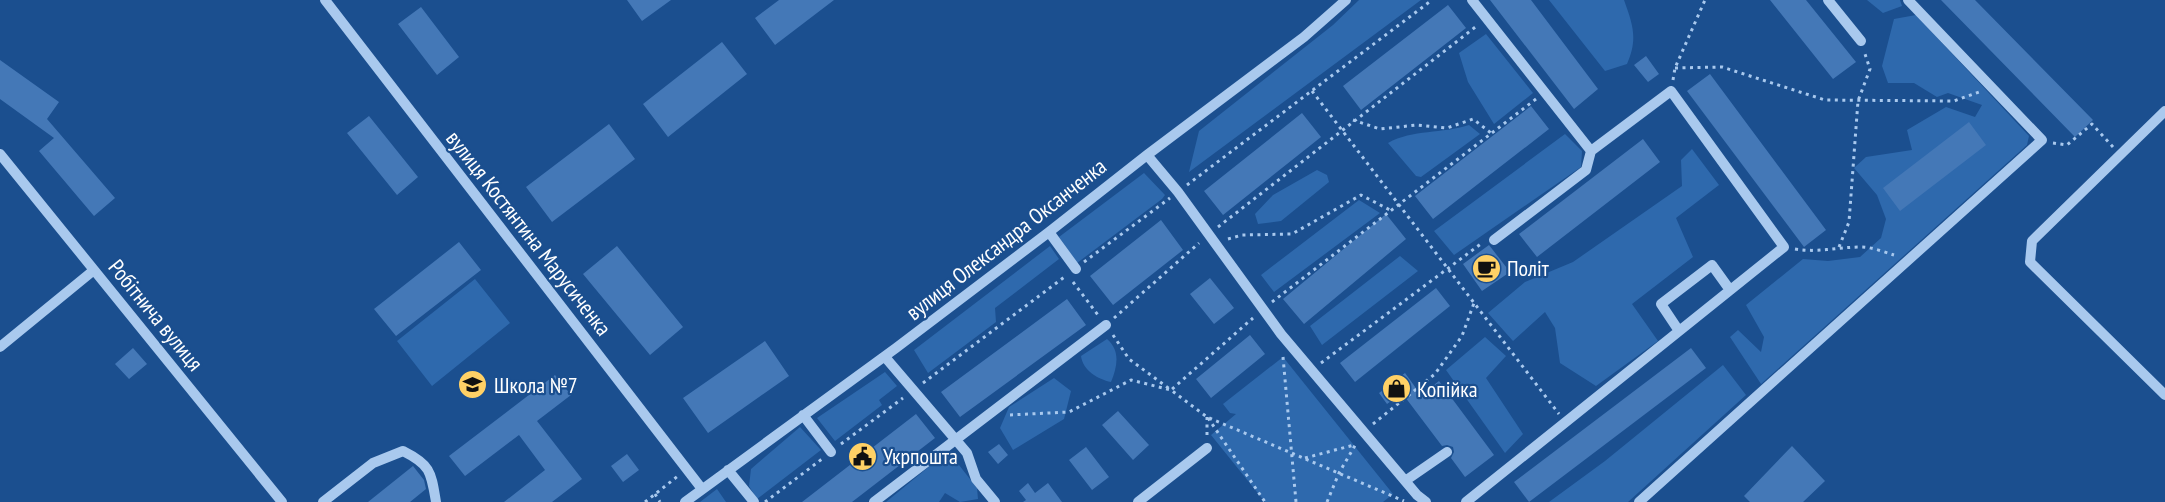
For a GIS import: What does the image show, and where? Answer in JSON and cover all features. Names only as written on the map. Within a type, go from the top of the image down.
[{"type":"street","name":"вулиця Костянтина Марусиченка","points":[[325,0],[702,489]]},
{"type":"street","name":"вулиця Олександра Оксанченка","points":[[685,502],[885,357],[1304,37],[1346,0]]},
{"type":"street","points":[[1472,0],[1591,152]]},
{"type":"street","points":[[1828,0],[1861,41]]},
{"type":"street","points":[[1638,502],[2042,141],[1908,0]]},
{"type":"street","points":[[1466,502],[1784,247],[1671,91],[1591,152],[1586,170],[1494,240]]},
{"type":"street","points":[[2165,111],[2032,241],[2030,262],[2165,395]]},
{"type":"street","name":"Робітнича вулиця","points":[[0,154],[282,502]]},
{"type":"street","points":[[1147,155],[1178,192],[1263,309],[1311,369],[1417,495],[1426,502]]},
{"type":"street","points":[[1049,232],[1072,272]]},
{"type":"street","points":[[1679,330],[1661,304],[1712,265],[1730,290]]},
{"type":"street","points":[[0,347],[94,270]]},
{"type":"street","points":[[874,502],[1106,326]]},
{"type":"street","points":[[885,357],[967,453],[976,479],[995,502]]},
{"type":"street","points":[[803,416],[831,452]]},
{"type":"street","points":[[1138,502],[1207,448]]},
{"type":"street","points":[[323,502],[374,463],[403,452],[424,461],[431,474],[436,502]]},
{"type":"street","points":[[1405,481],[1447,452]]},
{"type":"street","points":[[728,470],[754,502]]},
{"type":"street","points":[[1407,502],[1417,495]]},
{"type":"path","points":[[765,502],[1432,0]]},
{"type":"path","points":[[1671,91],[1675,68],[1705,0]]},
{"type":"path","points":[[1106,326],[1341,129],[1487,19]]},
{"type":"path","points":[[1839,248],[1849,222],[1857,101],[1870,69],[1861,41]]},
{"type":"path","points":[[1675,68],[1722,67],[1825,100],[1954,101],[1991,87]]},
{"type":"path","points":[[1312,91],[1565,422]]},
{"type":"path","points":[[1171,390],[1263,309],[1545,93]]},
{"type":"path","points":[[1353,120],[1380,129],[1417,125],[1447,128],[1473,119],[1491,133]]},
{"type":"path","points":[[2042,141],[2067,145],[2092,124],[2120,155]]},
{"type":"path","points":[[1212,238],[1292,234],[1361,195],[1390,211]]},
{"type":"path","points":[[1311,369],[1487,239],[1494,240]]},
{"type":"path","points":[[1784,247],[1814,252],[1865,247],[1909,259]]},
{"type":"path","points":[[1072,272],[1129,359],[1207,417],[1407,502]]},
{"type":"path","points":[[1327,502],[1339,473],[1364,432],[1436,374],[1462,336],[1474,303]]},
{"type":"path","points":[[1283,357],[1296,502]]},
{"type":"path","points":[[987,416],[1069,412],[1131,381],[1171,390]]},
{"type":"path","points":[[1207,417],[1207,448]]},
{"type":"path","points":[[1207,417],[1265,502]]},
{"type":"path","points":[[1304,458],[1356,445]]},
{"type":"path","points":[[645,502],[687,470]]},
{"type":"path","points":[[655,494],[660,502]]},
{"type":"shaded area","points":[[1359,0],[1421,0],[1189,172],[1199,131],[1333,25]]},
{"type":"shaded area","points":[[1549,0],[1624,0],[1633,32],[1627,64],[1605,71]]},
{"type":"shaded area","points":[[1867,0],[1900,0],[1902,6],[1883,13]]},
{"type":"shaded area","points":[[1916,15],[2029,136],[2027,145],[1761,384],[1730,337],[1738,330],[1761,352],[1764,337],[1746,305],[1803,259],[1828,261],[1860,257],[1881,238],[1886,219],[1877,195],[1854,168],[1866,157],[1912,150],[1907,130],[1946,107],[1975,117],[1982,105],[1948,93],[1937,97],[1914,83],[1888,83],[1882,66],[1894,19]]},
{"type":"shaded area","points":[[1486,34],[1533,93],[1494,124],[1468,82],[1459,53]]},
{"type":"shaded area","points":[[1469,125],[1480,134],[1421,177],[1416,176],[1388,143],[1407,136]]},
{"type":"shaded area","points":[[1565,134],[1582,151],[1581,167],[1454,255],[1434,231]]},
{"type":"shaded area","points":[[1692,149],[1719,185],[1676,218],[1693,257],[1632,304],[1658,341],[1596,386],[1560,363],[1555,328],[1545,312],[1513,341],[1488,313],[1525,282],[1573,262],[1682,186],[1681,160]]},
{"type":"shaded area","points":[[1317,170],[1327,175],[1329,182],[1281,221],[1258,224],[1255,214],[1273,195]]},
{"type":"shaded area","points":[[1144,173],[1165,195],[1077,263],[1059,237]]},
{"type":"shaded area","points":[[1359,200],[1380,213],[1274,292],[1261,275]]},
{"type":"shaded area","points":[[1050,246],[1059,259],[995,308],[996,322],[928,373],[914,350]]},
{"type":"shaded area","points":[[1400,256],[1418,271],[1322,345],[1310,326]]},
{"type":"shaded area","points":[[475,279],[510,323],[432,386],[397,341]]},
{"type":"shaded area","points":[[1485,337],[1506,356],[1486,378],[1523,434],[1505,453],[1446,370]]},
{"type":"shaded area","points":[[1107,339],[1116,354],[1115,371],[1111,382],[1101,379],[1088,370],[1081,356]]},
{"type":"shaded area","points":[[1283,357],[1393,494],[1383,502],[1265,502],[1211,435],[1236,414],[1230,413],[1223,404]]},
{"type":"shaded area","points":[[1723,365],[1746,395],[1628,502],[1549,502],[1605,461]]},
{"type":"shaded area","points":[[885,372],[897,386],[879,400],[882,405],[835,441],[817,418]]},
{"type":"shaded area","points":[[1054,378],[1071,391],[1064,419],[1013,450],[1000,428],[1009,407]]},
{"type":"shaded area","points":[[800,427],[821,450],[757,499],[749,486],[751,469]]},
{"type":"shaded area","points":[[948,451],[977,488],[978,499],[960,502],[945,493],[939,502],[886,502]]},
{"type":"shaded area","points":[[717,489],[726,502],[700,502]]},
{"type":"building","points":[[627,0],[671,0],[642,21]]},
{"type":"building","points":[[779,0],[834,0],[775,45],[755,18]]},
{"type":"building","points":[[1490,0],[1531,0],[1598,89],[1574,109]]},
{"type":"building","points":[[1770,0],[1806,0],[1856,62],[1833,79]]},
{"type":"building","points":[[1941,0],[1975,0],[2093,120],[2075,137]]},
{"type":"building","points":[[1448,5],[1466,28],[1361,110],[1343,86]]},
{"type":"building","points":[[421,7],[459,57],[437,75],[398,24]]},
{"type":"building","points":[[722,42],[747,74],[668,137],[643,104]]},
{"type":"building","points":[[1646,56],[1659,74],[1648,82],[1634,65]]},
{"type":"building","points":[[0,60],[59,102],[47,119],[115,198],[94,216],[39,151],[54,138],[0,99]]},
{"type":"building","points":[[1710,74],[1826,230],[1804,247],[1687,91]]},
{"type":"building","points":[[1531,106],[1549,129],[1433,219],[1415,196]]},
{"type":"building","points":[[1302,113],[1321,137],[1223,215],[1204,191]]},
{"type":"building","points":[[369,116],[418,177],[397,195],[347,133]]},
{"type":"building","points":[[1969,122],[1986,145],[1900,211],[1883,188]]},
{"type":"building","points":[[609,124],[635,159],[552,222],[526,187]]},
{"type":"building","points":[[1643,139],[1660,162],[1537,257],[1519,234]]},
{"type":"building","points":[[1386,214],[1406,239],[1304,324],[1283,299]]},
{"type":"building","points":[[1161,220],[1183,250],[1113,305],[1090,276]]},
{"type":"building","points":[[459,242],[481,270],[396,336],[374,309]]},
{"type":"building","name":"Політ","points":[[1489,245],[1510,272],[1482,291],[1463,264]]},
{"type":"building","points":[[617,246],[683,327],[650,355],[583,274]]},
{"type":"building","points":[[1210,278],[1234,308],[1214,324],[1190,294]]},
{"type":"building","points":[[1436,288],[1450,306],[1355,382],[1340,363]]},
{"type":"building","points":[[1067,299],[1086,325],[960,417],[941,392]]},
{"type":"building","points":[[1250,335],[1265,354],[1211,398],[1196,379]]},
{"type":"building","points":[[765,341],[789,376],[708,433],[683,398]]},
{"type":"building","points":[[133,348],[147,364],[129,379],[115,364]]},
{"type":"building","points":[[1691,348],[1706,368],[1529,502],[1514,482]]},
{"type":"building","points":[[1405,373],[1421,395],[1439,381],[1494,455],[1465,477],[1451,458],[1454,452],[1453,447],[1442,446],[1402,393],[1387,404],[1379,393]]},
{"type":"building","points":[[555,375],[571,395],[537,421],[582,479],[552,502],[504,502],[545,470],[519,435],[465,476],[449,456]]},
{"type":"building","points":[[1118,411],[1149,445],[1133,460],[1102,425]]},
{"type":"building","points":[[916,414],[935,438],[852,502],[802,502]]},
{"type":"building","points":[[999,444],[1008,455],[998,464],[988,452]]},
{"type":"building","points":[[1792,446],[1825,481],[1803,502],[1750,502],[1744,496]]},
{"type":"building","points":[[1086,447],[1109,477],[1092,490],[1069,460]]},
{"type":"building","points":[[627,454],[639,470],[623,482],[611,466]]},
{"type":"building","points":[[413,466],[424,480],[426,489],[410,502],[368,502]]},
{"type":"building","points":[[1028,483],[1035,493],[1048,483],[1062,502],[1023,502],[1026,500],[1019,491]]},
{"type":"place","name":"Політ","points":[[1486,268]]},
{"type":"place","name":"Школа №7","points":[[473,385]]},
{"type":"place","name":"Копійка","points":[[1396,389]]},
{"type":"place","name":"Укрпошта","points":[[862,456]]}]
